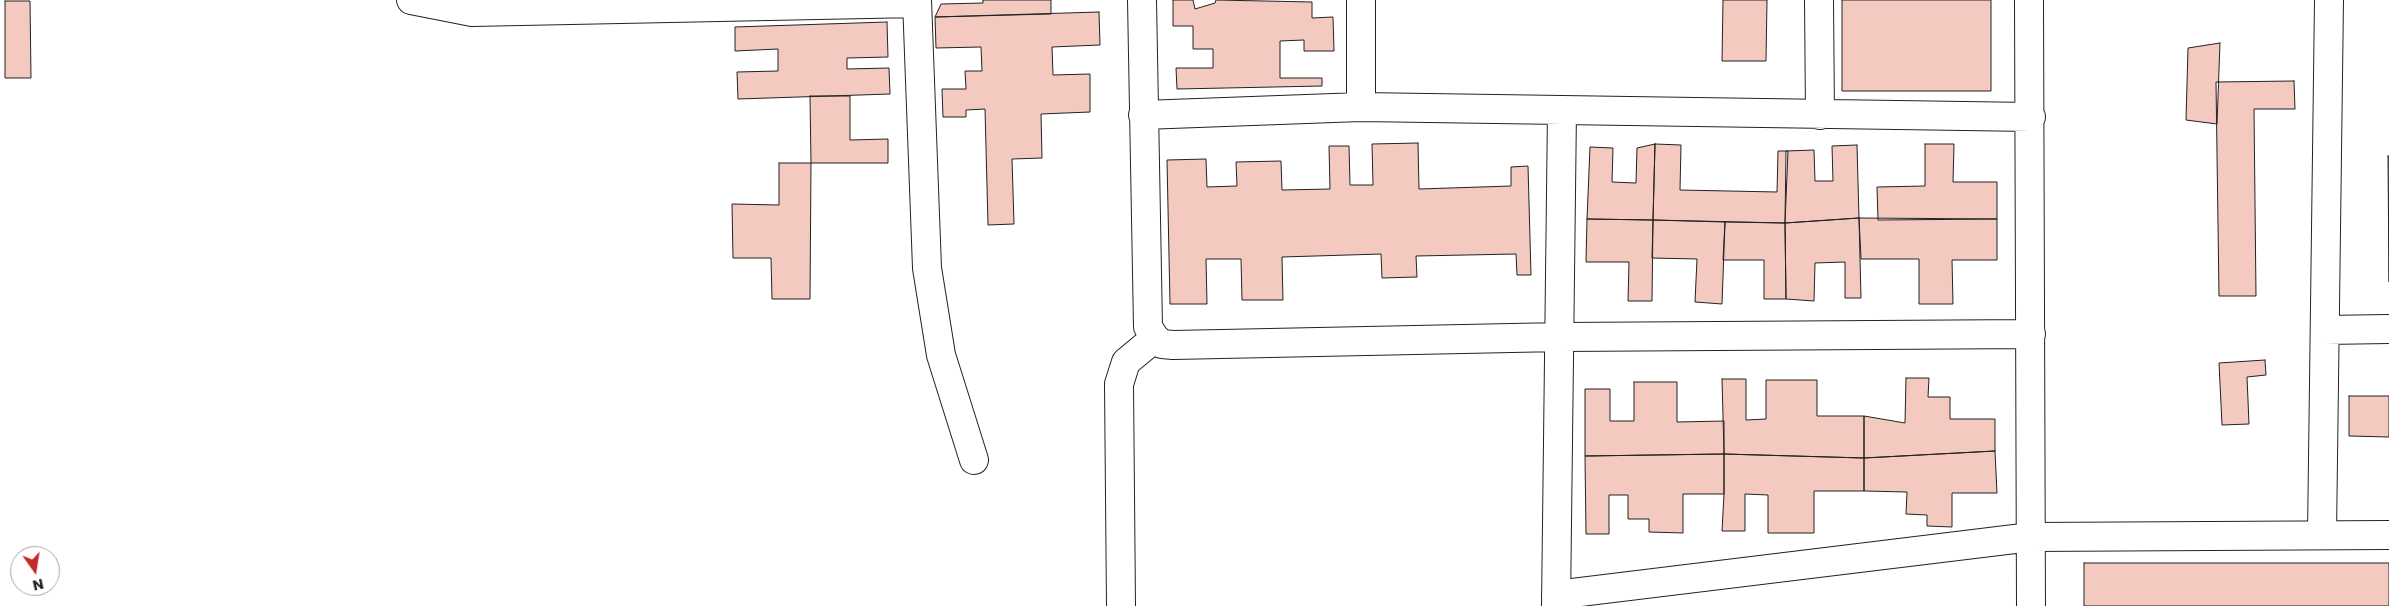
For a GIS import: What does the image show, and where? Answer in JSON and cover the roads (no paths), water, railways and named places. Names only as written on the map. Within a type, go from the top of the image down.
[{"type":"street","points":[[411,0],[472,12],[518,6],[917,1],[927,268],[942,355],[974,460]]},
{"type":"street","points":[[1142,0],[1148,327],[1155,338],[1162,344],[1560,337],[2031,334]]},
{"type":"street","points":[[1361,0],[1361,107]]},
{"type":"street","points":[[1819,0],[1820,115]]},
{"type":"street","points":[[2029,0],[2031,117],[2031,606]]},
{"type":"street","points":[[2322,535],[2329,0]]},
{"type":"street","points":[[1143,115],[1361,107],[2031,117]]},
{"type":"street","points":[[1562,110],[1556,600],[2031,537],[2389,535]]},
{"type":"street","points":[[2325,330],[2389,329]]},
{"type":"street","points":[[1120,606],[1119,384],[1126,362],[1155,338]]}]
